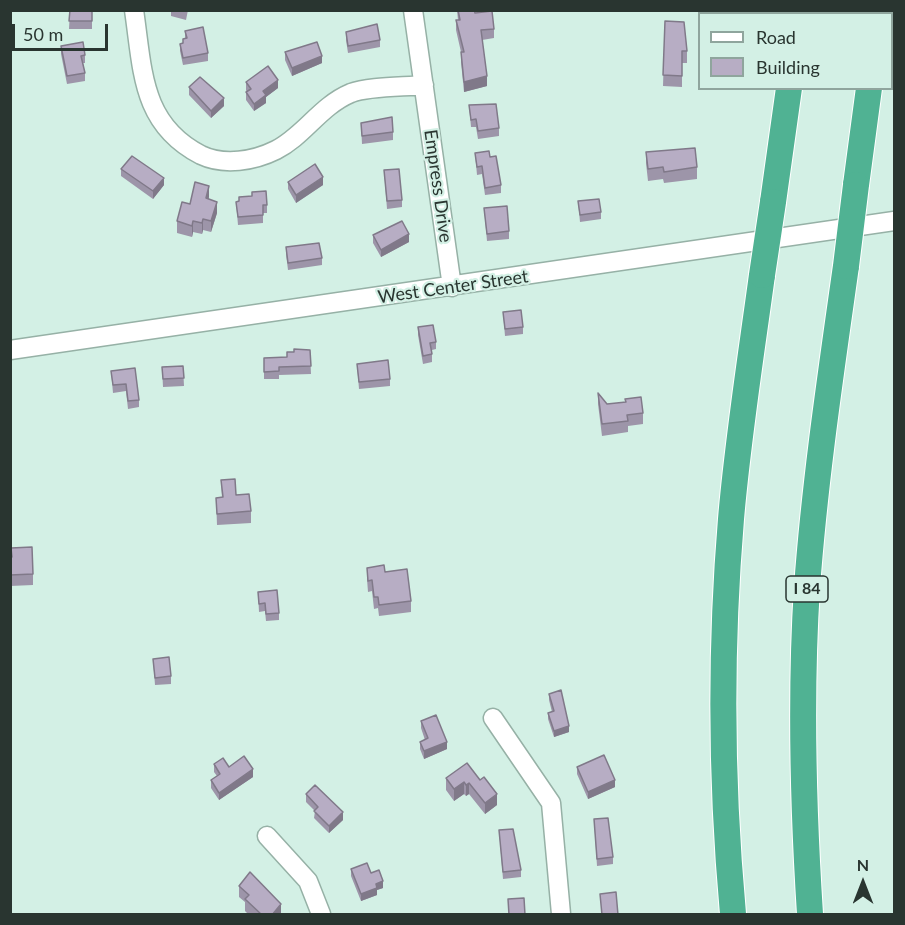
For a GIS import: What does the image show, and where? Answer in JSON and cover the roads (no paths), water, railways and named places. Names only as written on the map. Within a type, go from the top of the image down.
[{"type":"highway","points":[[733,915],[723,727],[726,587],[739,449],[789,90]]},
{"type":"highway","name":"I 84","points":[[810,915],[803,726],[807,587],[820,454],[869,90]]},
{"type":"street","points":[[134,10],[146,86],[159,120],[180,144],[212,160],[248,160],[278,149],[330,103],[355,92],[424,86]]},
{"type":"street","name":"Empress Drive","points":[[413,10],[452,287]]},
{"type":"street","name":"West Center Street","points":[[10,350],[452,287],[894,220]]},
{"type":"street","points":[[493,718],[551,802],[561,915]]},
{"type":"street","points":[[267,836],[308,881],[321,915]]}]
